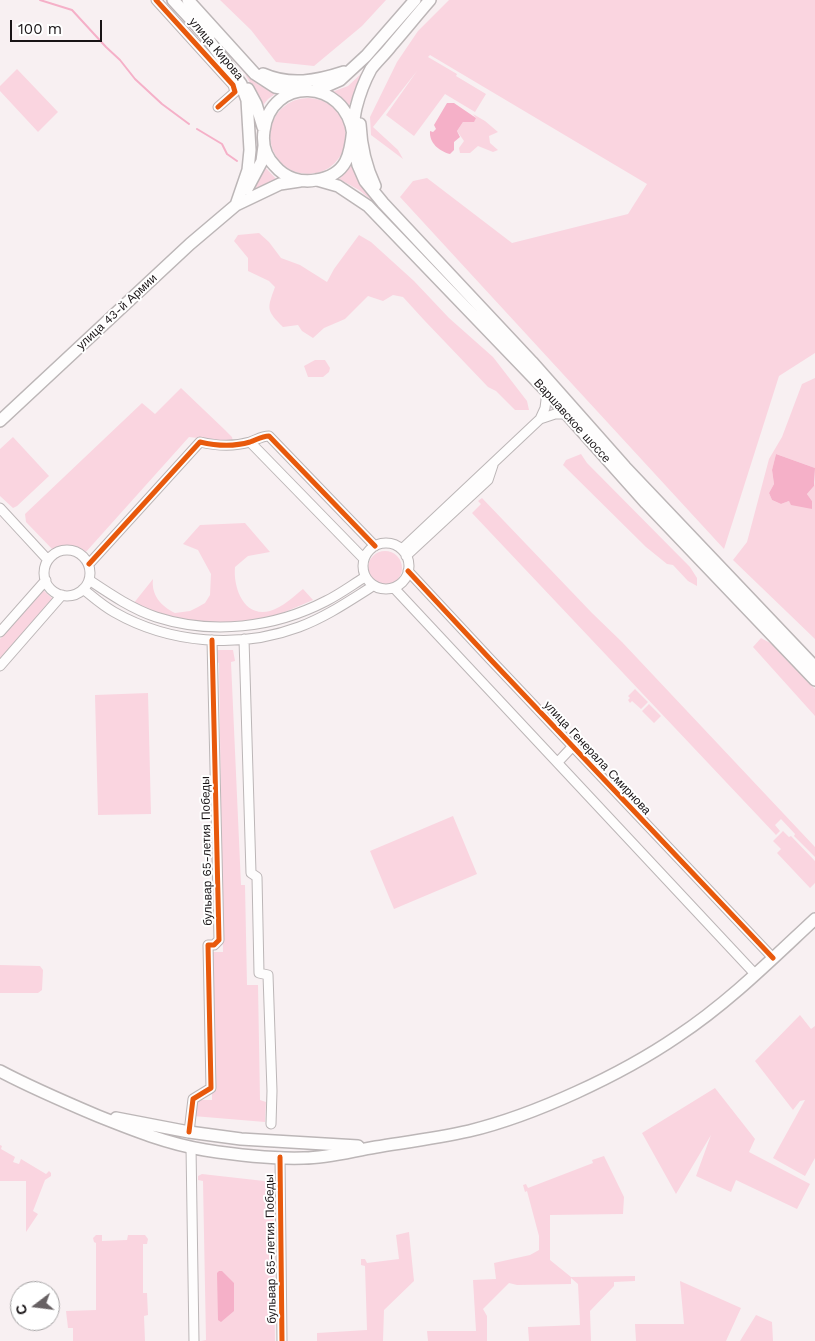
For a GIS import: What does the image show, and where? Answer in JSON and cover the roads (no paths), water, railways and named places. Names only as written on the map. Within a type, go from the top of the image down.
[{"type":"main road","name":"улица Кирова","points":[[173,0],[237,71],[256,104],[264,129]]},
{"type":"main road","name":"улица Кирова","points":[[188,0],[254,74],[275,87],[299,92]]},
{"type":"main road","points":[[415,0],[366,56],[335,83],[315,91],[299,92],[285,97],[268,114],[264,129],[266,152],[274,166],[286,176],[301,181],[317,180],[332,174],[344,164],[348,158],[353,139],[356,109],[371,70],[430,0]]},
{"type":"main road","points":[[205,35],[238,79],[247,100],[250,150],[248,170],[236,205]]},
{"type":"main road","points":[[237,54],[264,74],[281,80],[298,82],[317,80],[351,70]]},
{"type":"main road","points":[[315,91],[330,96],[342,106],[350,119],[353,139]]},
{"type":"main road","points":[[362,91],[360,134],[365,157],[383,203]]},
{"type":"main road","name":"Варшавское шоссе","points":[[353,139],[358,165],[365,181],[383,203],[532,362],[625,467],[815,667]]},
{"type":"main road","name":"улица 43-й Армии","points":[[0,422],[183,251],[236,205],[262,161],[264,145]]},
{"type":"main road","name":"Варшавское шоссе","points":[[317,180],[338,186],[368,206],[547,392],[646,503],[815,680]]},
{"type":"main road","name":"улица 43-й Армии","points":[[236,205],[280,184],[301,181]]},
{"type":"main road","points":[[0,1071],[45,1094],[135,1131],[191,1147],[238,1154],[306,1158],[462,1132],[534,1110],[580,1090],[677,1037],[706,1016],[815,919]]},
{"type":"main road","points":[[90,1112],[190,1132],[241,1139],[377,1147]]},
{"type":"main road","points":[[160,1139],[157,1132],[162,1126]]},
{"type":"main road","points":[[306,1158],[310,1150],[310,1142]]},
{"type":"street","points":[[156,0],[234,85],[235,92],[218,107]]},
{"type":"street","points":[[404,553],[474,487],[493,464],[540,419],[545,408],[547,392]]},
{"type":"street","points":[[540,419],[555,414],[567,414]]},
{"type":"street","points":[[89,564],[200,442],[225,446],[250,442],[269,436],[375,546]]},
{"type":"street","points":[[250,442],[364,559]]},
{"type":"street","points":[[0,508],[48,560]]},
{"type":"street","points":[[388,543],[404,553],[409,563],[406,578],[394,588],[383,590],[373,586],[365,577],[363,571],[364,559],[367,552],[375,546],[388,543]]},
{"type":"street","points":[[66,550],[80,553],[89,564],[89,580],[83,590],[70,596],[62,595],[52,590],[46,580],[45,566],[48,560],[59,551],[66,550]]},
{"type":"street","name":"улица Генерала Смирнова","points":[[408,571],[773,958]]},
{"type":"street","points":[[89,580],[138,609],[156,617],[187,624],[224,627],[267,623],[298,613],[327,601],[365,577]]},
{"type":"street","points":[[0,632],[46,580]]},
{"type":"street","points":[[83,590],[114,612],[164,634],[212,640],[244,640],[298,627],[328,614],[373,586]]},
{"type":"street","points":[[394,588],[755,974]]},
{"type":"street","points":[[0,666],[62,595]]},
{"type":"street","points":[[267,623],[270,635]]},
{"type":"street","points":[[186,637],[187,624]]},
{"type":"street","name":"бульвар 65-летия Победы","points":[[190,1132],[193,1099],[211,1088],[208,945],[214,945],[219,940],[212,640]]},
{"type":"street","points":[[244,640],[251,873],[257,877],[259,973],[268,974],[272,1091],[271,1124]]},
{"type":"street","points":[[558,762],[573,746]]},
{"type":"street","points":[[191,1147],[194,1341]]},
{"type":"street","name":"бульвар 65-летия Победы","points":[[280,1157],[282,1341]]},
{"type":"waterway","points":[[40,0],[72,10],[120,60],[135,79],[162,104],[189,124]]},
{"type":"waterway","points":[[197,129],[222,144],[227,154],[237,161]]}]
